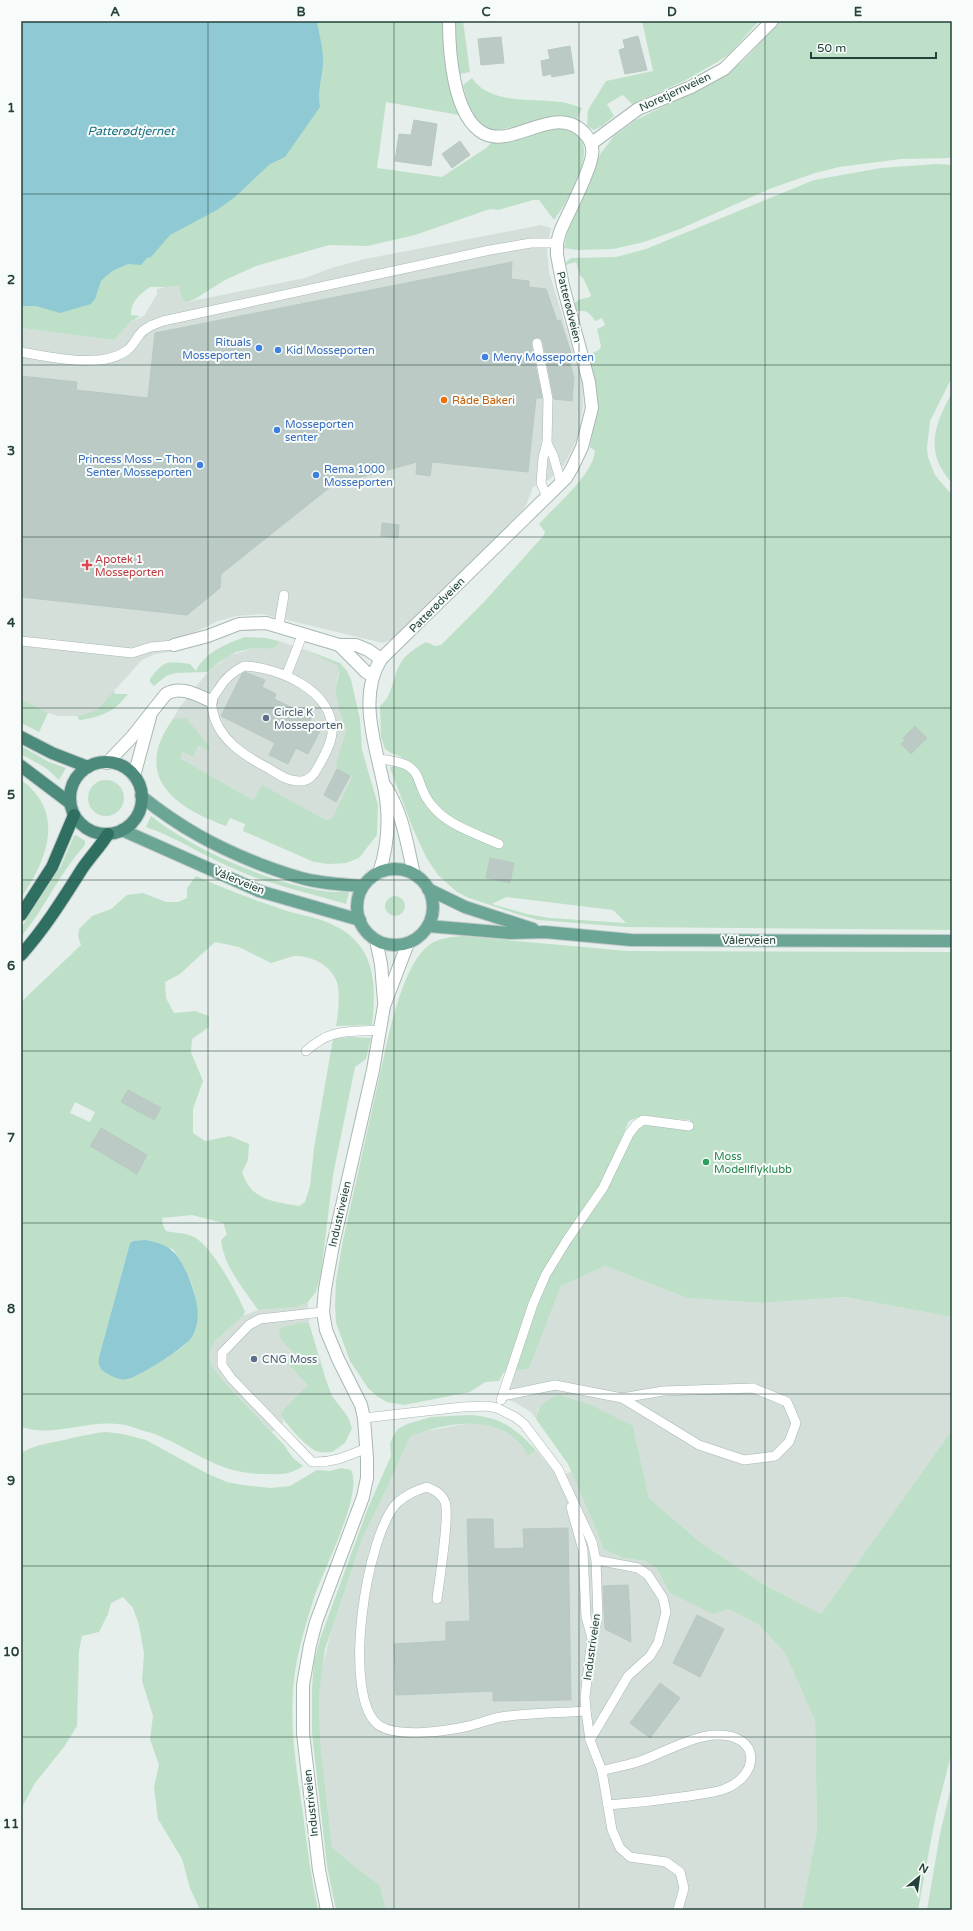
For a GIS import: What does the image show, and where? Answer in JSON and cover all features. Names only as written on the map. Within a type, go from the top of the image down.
[{"type":"highway","points":[[21,737],[52,753],[88,767]]},
{"type":"highway","points":[[21,766],[72,809],[80,823],[97,833],[108,834],[122,830],[131,824],[141,806],[140,788],[134,776],[117,764],[107,762],[88,767],[80,774],[74,782],[70,792],[72,809],[52,868],[21,915]]},
{"type":"highway","points":[[21,954],[47,923],[87,862],[98,850],[108,834]]},
{"type":"main road","points":[[141,796],[185,829],[242,857],[295,877],[314,881],[363,886]]},
{"type":"main road","name":"Vålerveien","points":[[122,830],[260,891],[360,920]]},
{"type":"main road","points":[[397,869],[414,874],[428,888],[433,907],[428,926],[416,939],[408,943],[391,945],[376,940],[369,934],[360,920],[358,903],[363,886],[373,876],[379,873],[397,869]]},
{"type":"main road","name":"Vålerveien","points":[[428,888],[465,907],[546,932]]},
{"type":"main road","name":"Vålerveien","points":[[428,926],[510,933],[546,932],[631,940],[952,941]]},
{"type":"street","points":[[449,21],[450,53],[455,81],[464,110],[472,125],[485,134],[500,136],[549,124],[568,123],[584,133],[592,143]]},
{"type":"street","name":"Noretjernveien","points":[[592,143],[638,109],[691,87],[724,68],[772,21]]},
{"type":"street","name":"Patterødveien","points":[[379,873],[384,857],[388,829],[383,782],[377,759],[370,717],[370,687],[373,676],[381,659],[561,483],[572,468],[586,434],[592,408],[589,382],[562,286],[557,243],[560,232],[592,159],[592,143]]},
{"type":"street","points":[[174,645],[208,636],[239,624],[252,622],[279,626],[339,645],[356,645],[368,650],[381,659]]},
{"type":"street","points":[[339,645],[366,672],[373,676]]},
{"type":"street","points":[[107,762],[151,714],[161,700],[171,691],[183,690],[211,701]]},
{"type":"street","points":[[134,776],[144,746],[151,714]]},
{"type":"street","name":"Patterødveien","points":[[383,782],[396,804],[404,825],[414,874]]},
{"type":"street","name":"Industriveien","points":[[376,940],[381,964],[384,1006]]},
{"type":"street","name":"Industriveien","points":[[327,1910],[318,1870],[303,1733],[303,1686],[310,1645],[316,1622],[363,1497],[366,1478],[367,1448],[364,1418],[360,1405],[326,1330],[323,1312],[325,1289],[333,1244],[372,1070],[384,1006],[408,943]]},
{"type":"lane","points":[[21,352],[104,361],[114,358],[127,351],[145,329],[150,325],[163,321],[490,250],[531,243],[557,243]]},
{"type":"lane","points":[[537,343],[548,399],[547,443],[543,458],[541,483],[547,496]]},
{"type":"lane","points":[[547,443],[553,455],[561,483]]},
{"type":"lane","points":[[279,626],[284,595]]},
{"type":"lane","points":[[287,674],[303,633]]},
{"type":"lane","points":[[21,641],[132,653],[151,647],[174,645]]},
{"type":"lane","points":[[244,666],[261,666],[287,674],[315,694],[325,706],[331,722],[332,732],[330,742],[316,771],[309,779],[303,781],[288,779],[249,758],[233,745],[221,732],[214,720],[211,701],[222,683],[232,672],[244,666]]},
{"type":"lane","points":[[377,759],[392,760],[406,764],[416,773],[430,804],[443,817],[500,844]]},
{"type":"lane","points":[[306,1051],[315,1042],[330,1034],[380,1030]]},
{"type":"lane","points":[[497,1408],[503,1396],[533,1304],[544,1280],[567,1240],[603,1188],[629,1134],[636,1125],[644,1120],[689,1126]]},
{"type":"lane","points":[[323,1312],[260,1319],[249,1325],[228,1345],[222,1353],[222,1365],[231,1378],[312,1462],[324,1462],[341,1459],[367,1448]]},
{"type":"lane","points":[[503,1396],[556,1385],[622,1398],[699,1444],[744,1460],[775,1456],[789,1442],[796,1424],[786,1402],[752,1388],[663,1391],[622,1398]]},
{"type":"lane","name":"Industriveien","points":[[364,1418],[462,1407],[487,1406],[497,1408],[516,1417],[524,1424],[558,1469],[592,1542],[596,1560],[598,1618],[592,1638],[585,1698],[590,1740],[602,1771],[612,1830],[620,1848],[630,1857],[666,1862],[680,1872],[684,1888],[678,1910]]},
{"type":"lane","points":[[437,1598],[443,1562],[446,1504],[439,1492],[427,1487],[416,1490],[397,1502],[383,1526],[369,1566],[361,1626],[360,1662],[364,1702],[370,1716],[380,1726],[395,1732],[414,1733],[468,1726],[501,1717],[586,1711]]},
{"type":"lane","points":[[570,1496],[572,1510],[583,1550],[586,1617],[592,1638]]},
{"type":"lane","points":[[590,1740],[628,1676],[650,1656],[658,1643],[666,1612],[663,1598],[648,1575],[638,1568],[596,1560]]},
{"type":"lane","points":[[602,1771],[641,1761],[697,1738],[714,1735],[739,1738],[745,1743],[750,1752],[749,1770],[744,1777],[723,1790],[654,1801],[608,1805]]},
{"type":"shaded area","name":"Mosseporten senter","points":[[541,225],[551,228],[547,250],[549,272],[582,381],[583,405],[579,435],[564,465],[550,479],[533,487],[527,503],[522,511],[392,639],[383,643],[262,614],[236,616],[218,621],[195,632],[176,651],[155,654],[142,660],[97,710],[90,713],[78,716],[58,716],[48,713],[21,699],[21,328],[114,340],[129,323],[144,316],[157,294],[157,289],[179,284],[182,300],[187,302],[305,278],[331,268],[365,259]]},
{"type":"shaded area","points":[[279,641],[312,652],[337,664],[339,670],[335,690],[339,710],[346,730],[337,769],[352,777],[332,818],[326,820],[262,786],[253,800],[180,758],[183,752],[190,756],[200,746],[173,719],[179,708],[208,672],[228,656],[254,648],[272,649],[278,645]]},
{"type":"shaded area","points":[[605,1266],[687,1298],[763,1303],[845,1297],[952,1317],[952,1430],[821,1614],[763,1584],[700,1542],[649,1498],[633,1426],[538,1409],[536,1419],[532,1413],[505,1398],[514,1371],[529,1369],[561,1286]]},
{"type":"shaded area","points":[[308,1302],[309,1323],[302,1322],[295,1354],[286,1362],[308,1385],[283,1419],[284,1421],[272,1432],[227,1385],[211,1365],[210,1352],[215,1341],[243,1316],[258,1310],[297,1307]]},
{"type":"shaded area","points":[[465,1424],[482,1424],[496,1427],[516,1438],[528,1455],[536,1450],[559,1477],[572,1471],[603,1549],[623,1558],[645,1561],[656,1568],[670,1593],[728,1609],[759,1625],[785,1653],[815,1721],[817,1830],[803,1910],[386,1910],[380,1885],[332,1847],[320,1739],[319,1695],[321,1674],[331,1631],[362,1538],[410,1437],[421,1432]]},
{"type":"green space","points":[[294,21],[443,21],[444,53],[459,115],[386,102],[377,168],[442,177],[486,148],[492,142],[547,128],[564,128],[577,133],[583,143],[584,155],[581,170],[575,185],[568,199],[554,220],[539,200],[533,200],[498,210],[490,209],[415,235],[367,246],[329,245],[256,266],[225,280],[195,299],[187,302],[182,300],[179,285],[150,287],[139,296],[132,306],[131,315],[140,316],[129,323],[114,340],[21,328],[21,221],[128,264],[136,264]]},
{"type":"green space","points":[[454,21],[463,21],[470,72],[460,74],[455,48]]},
{"type":"green space","points":[[642,21],[759,21],[730,53],[684,81],[632,104],[623,95],[607,104],[614,116],[602,126],[594,130],[587,126],[588,110],[606,81],[653,71]]},
{"type":"green space","points":[[781,21],[952,21],[952,158],[901,159],[839,167],[815,173],[772,188],[680,229],[644,242],[613,249],[577,250],[564,248],[570,219],[601,153],[614,136],[636,120],[722,77],[743,61]]},
{"type":"green space","points":[[472,78],[480,87],[490,93],[501,96],[513,99],[561,102],[582,108],[577,119],[563,116],[497,130],[489,128],[482,125],[477,120],[473,115],[467,101],[463,85]]},
{"type":"green space","points":[[937,164],[952,165],[952,377],[930,421],[927,448],[928,457],[935,475],[952,495],[952,930],[627,927],[538,920],[469,898],[457,892],[438,875],[426,857],[413,829],[390,768],[400,765],[411,774],[432,811],[443,821],[483,840],[486,834],[455,820],[441,811],[435,805],[420,775],[412,763],[385,749],[381,737],[380,706],[390,692],[397,669],[402,660],[426,642],[435,646],[441,645],[483,603],[544,535],[545,532],[539,524],[581,480],[593,460],[595,451],[590,447],[597,405],[597,389],[588,355],[599,350],[601,346],[597,329],[605,325],[602,318],[595,321],[587,312],[576,311],[574,304],[578,300],[590,297],[591,295],[583,278],[580,276],[576,262],[565,265],[565,263],[571,258],[616,257],[646,249],[814,180],[881,168]],"holes":[[[506,897],[613,910],[626,923],[550,918],[527,914],[492,904]]]},
{"type":"green space","points":[[952,393],[952,483],[943,472],[938,461],[935,450],[935,439],[940,416]]},
{"type":"green space","points":[[245,637],[266,638],[279,641],[278,645],[272,649],[254,648],[236,652],[219,662],[208,672],[176,673],[166,676],[154,686],[150,682],[150,679],[159,668],[167,663],[176,662],[190,664],[196,671],[200,664],[210,654]]},
{"type":"green space","points":[[312,652],[340,663],[347,671],[351,680],[360,719],[362,750],[378,805],[377,835],[359,858],[346,863],[329,864],[314,862],[243,831],[245,824],[230,818],[226,826],[207,818],[175,799],[164,787],[158,773],[157,757],[161,739],[173,719],[186,718],[210,747],[208,751],[200,746],[198,747],[193,757],[183,752],[180,758],[253,800],[262,785],[326,820],[332,818],[352,777],[337,769],[336,765],[346,730],[339,710],[335,690],[339,674],[337,665]]},
{"type":"green space","points":[[114,691],[115,694],[128,694],[118,705],[102,715],[81,720],[78,719],[78,716],[97,710]]},
{"type":"green space","points":[[21,699],[48,713],[39,732],[21,723]]},
{"type":"green space","points":[[21,746],[49,762],[66,768],[59,780],[46,768],[21,754]]},
{"type":"green space","points":[[21,780],[35,793],[44,807],[48,822],[48,838],[38,869],[21,898]]},
{"type":"green space","points":[[110,780],[119,785],[123,791],[123,805],[119,811],[110,816],[102,816],[93,811],[89,805],[88,794],[93,785],[99,781]]},
{"type":"green space","points":[[151,816],[169,829],[210,853],[257,873],[280,881],[327,892],[349,892],[346,904],[266,881],[227,866],[170,837],[146,827]]},
{"type":"green space","points":[[76,835],[85,841],[85,845],[68,867],[30,926],[21,937],[21,928],[61,866],[74,836]]},
{"type":"green space","points":[[196,876],[229,890],[290,912],[331,924],[346,932],[357,942],[365,953],[373,980],[374,994],[372,1025],[336,1026],[339,996],[338,984],[333,974],[324,965],[313,959],[295,956],[271,963],[239,947],[215,942],[180,974],[165,982],[166,998],[174,1013],[195,1011],[209,1016],[209,1027],[192,1039],[191,1052],[203,1081],[193,1109],[193,1133],[205,1141],[230,1136],[249,1144],[248,1160],[242,1172],[246,1182],[257,1194],[272,1201],[299,1206],[305,1202],[310,1186],[314,1148],[333,1039],[350,1037],[371,1038],[366,1059],[355,1067],[333,1175],[321,1273],[316,1292],[308,1302],[297,1307],[258,1310],[235,1277],[226,1259],[221,1240],[227,1234],[223,1223],[192,1215],[162,1218],[166,1231],[191,1236],[201,1242],[216,1260],[230,1282],[245,1312],[243,1316],[215,1341],[210,1352],[211,1365],[227,1385],[284,1445],[293,1458],[303,1466],[284,1474],[247,1473],[233,1470],[207,1460],[155,1434],[118,1424],[90,1425],[49,1430],[35,1430],[21,1427],[21,1002],[81,945],[78,936],[79,929],[92,916],[111,909],[127,895],[143,893],[166,902],[178,902],[187,898],[187,888]],"holes":[[[75,1102],[95,1112],[90,1122],[70,1113]],[[122,1102],[160,1108],[153,1120]],[[100,1129],[147,1155],[136,1173],[90,1146]],[[133,1241],[173,1249],[184,1267],[192,1286],[197,1306],[197,1316],[191,1338],[186,1343],[161,1361],[127,1380],[99,1357],[130,1243]]]},
{"type":"green space","points":[[391,896],[399,896],[405,902],[405,910],[399,916],[391,916],[385,910],[385,902]]},
{"type":"green space","points":[[462,936],[627,951],[952,952],[952,1317],[845,1297],[763,1303],[687,1298],[605,1266],[561,1286],[529,1369],[514,1371],[532,1314],[563,1240],[507,1372],[504,1372],[499,1381],[485,1382],[470,1392],[404,1405],[387,1402],[378,1397],[368,1388],[350,1361],[336,1323],[336,1281],[343,1240],[389,1033],[404,984],[416,959],[432,943],[447,938]],"holes":[[[639,1117],[690,1120],[692,1128],[646,1124],[638,1127],[606,1174],[629,1121]]]},
{"type":"green space","points":[[302,1322],[309,1323],[332,1396],[348,1417],[352,1428],[345,1443],[332,1452],[320,1452],[312,1449],[291,1429],[281,1414],[284,1409],[308,1385],[286,1362],[295,1354],[281,1339],[279,1332],[280,1328]]},
{"type":"green space","points":[[559,1395],[591,1405],[633,1426],[649,1498],[700,1542],[763,1584],[821,1614],[952,1430],[952,1751],[936,1814],[918,1910],[803,1910],[817,1830],[815,1721],[785,1653],[759,1625],[728,1609],[713,1614],[670,1593],[656,1568],[645,1561],[623,1558],[603,1549],[568,1464],[536,1419],[541,1406],[550,1399]]},
{"type":"green space","points":[[469,1415],[490,1418],[514,1429],[536,1450],[528,1456],[518,1442],[506,1432],[491,1426],[475,1424],[458,1424],[441,1427],[410,1437],[362,1539],[325,1649],[319,1695],[320,1739],[332,1847],[380,1885],[386,1910],[336,1910],[327,1866],[312,1733],[312,1688],[314,1662],[320,1639],[368,1508],[391,1456],[390,1444],[393,1436],[398,1429],[407,1424],[431,1417]]},
{"type":"green space","points":[[106,1432],[123,1434],[146,1440],[208,1474],[227,1482],[243,1485],[271,1488],[290,1486],[317,1470],[330,1471],[341,1468],[351,1470],[353,1481],[352,1497],[340,1534],[317,1589],[303,1634],[293,1690],[292,1721],[298,1783],[309,1862],[318,1910],[200,1910],[190,1888],[182,1859],[158,1819],[154,1787],[159,1765],[150,1739],[153,1716],[142,1681],[144,1653],[139,1625],[133,1608],[123,1597],[111,1603],[108,1614],[99,1632],[82,1636],[79,1651],[77,1726],[64,1747],[35,1783],[21,1809],[21,1453],[39,1445]]},
{"type":"green space","points":[[952,1783],[952,1910],[927,1910],[940,1834]]},
{"type":"water","name":"Patterødtjernet","points":[[21,21],[317,21],[323,59],[319,91],[320,107],[285,157],[270,164],[235,197],[217,210],[170,235],[151,257],[147,258],[141,265],[128,264],[114,270],[106,276],[101,281],[95,299],[91,304],[60,313],[36,306],[21,306]]},
{"type":"water","points":[[146,1240],[168,1248],[174,1252],[182,1263],[194,1292],[198,1315],[197,1322],[192,1337],[188,1342],[162,1361],[142,1373],[128,1379],[120,1379],[101,1369],[99,1365],[99,1357],[130,1243],[133,1241]]},
{"type":"building","points":[[638,36],[647,70],[625,74],[619,50],[625,48],[623,40]]},
{"type":"building","points":[[501,37],[504,63],[481,65],[478,39]]},
{"type":"building","points":[[570,46],[574,73],[552,77],[551,74],[543,76],[541,61],[550,59],[548,50]]},
{"type":"building","points":[[414,120],[437,124],[431,166],[395,161],[399,134],[411,135]]},
{"type":"building","points":[[460,141],[470,155],[452,168],[442,154]]},
{"type":"building","name":"Mosseporten senter","points":[[512,262],[511,279],[529,281],[529,287],[546,289],[557,321],[560,320],[571,353],[567,354],[574,377],[572,401],[554,399],[543,342],[539,337],[533,339],[531,344],[542,398],[536,398],[528,472],[432,462],[430,476],[416,474],[417,462],[328,486],[329,488],[221,574],[220,588],[187,615],[21,597],[21,376],[77,382],[76,390],[148,398],[155,333]]},
{"type":"building","points":[[382,523],[399,525],[398,538],[381,536]]},
{"type":"building","points":[[245,672],[265,680],[262,687],[276,694],[274,699],[312,717],[310,721],[322,727],[308,754],[296,748],[288,764],[269,755],[275,743],[221,716],[242,674]]},
{"type":"building","points":[[915,726],[927,738],[911,754],[901,744],[905,740],[903,738]]},
{"type":"building","points":[[337,769],[350,776],[336,802],[324,795]]},
{"type":"building","points":[[490,858],[514,863],[510,883],[486,878]]},
{"type":"building","points":[[128,1090],[161,1108],[154,1120],[121,1102]]},
{"type":"building","points":[[101,1128],[147,1155],[137,1174],[90,1146]]},
{"type":"building","points":[[467,1519],[493,1519],[494,1549],[524,1548],[523,1529],[568,1528],[571,1700],[493,1701],[493,1691],[396,1695],[394,1644],[446,1641],[446,1622],[470,1621]]},
{"type":"building","points":[[628,1585],[631,1642],[605,1629],[603,1586]]},
{"type":"building","points":[[697,1615],[724,1629],[700,1677],[673,1663]]},
{"type":"building","points":[[660,1683],[680,1698],[650,1738],[630,1723]]},
{"type":"place","name":"Rituals Mosseporten","points":[[259,348]]},
{"type":"place","name":"Kid Mosseporten","points":[[278,350]]},
{"type":"place","name":"Meny Mosseporten","points":[[485,357]]},
{"type":"place","name":"Råde Bakeri","points":[[444,400]]},
{"type":"place","name":"Mosseporten senter","points":[[277,430]]},
{"type":"place","name":"Princess Moss – Thon Senter Mosseporten","points":[[200,465]]},
{"type":"place","name":"Rema 1000 Mosseporten","points":[[316,475]]},
{"type":"place","name":"Apotek 1 Mosseporten","points":[[87,565]]},
{"type":"place","name":"Circle K Mosseporten","points":[[266,718]]},
{"type":"place","name":"Moss Modellflyklubb","points":[[706,1162]]},
{"type":"place","name":"CNG Moss","points":[[254,1359]]}]
